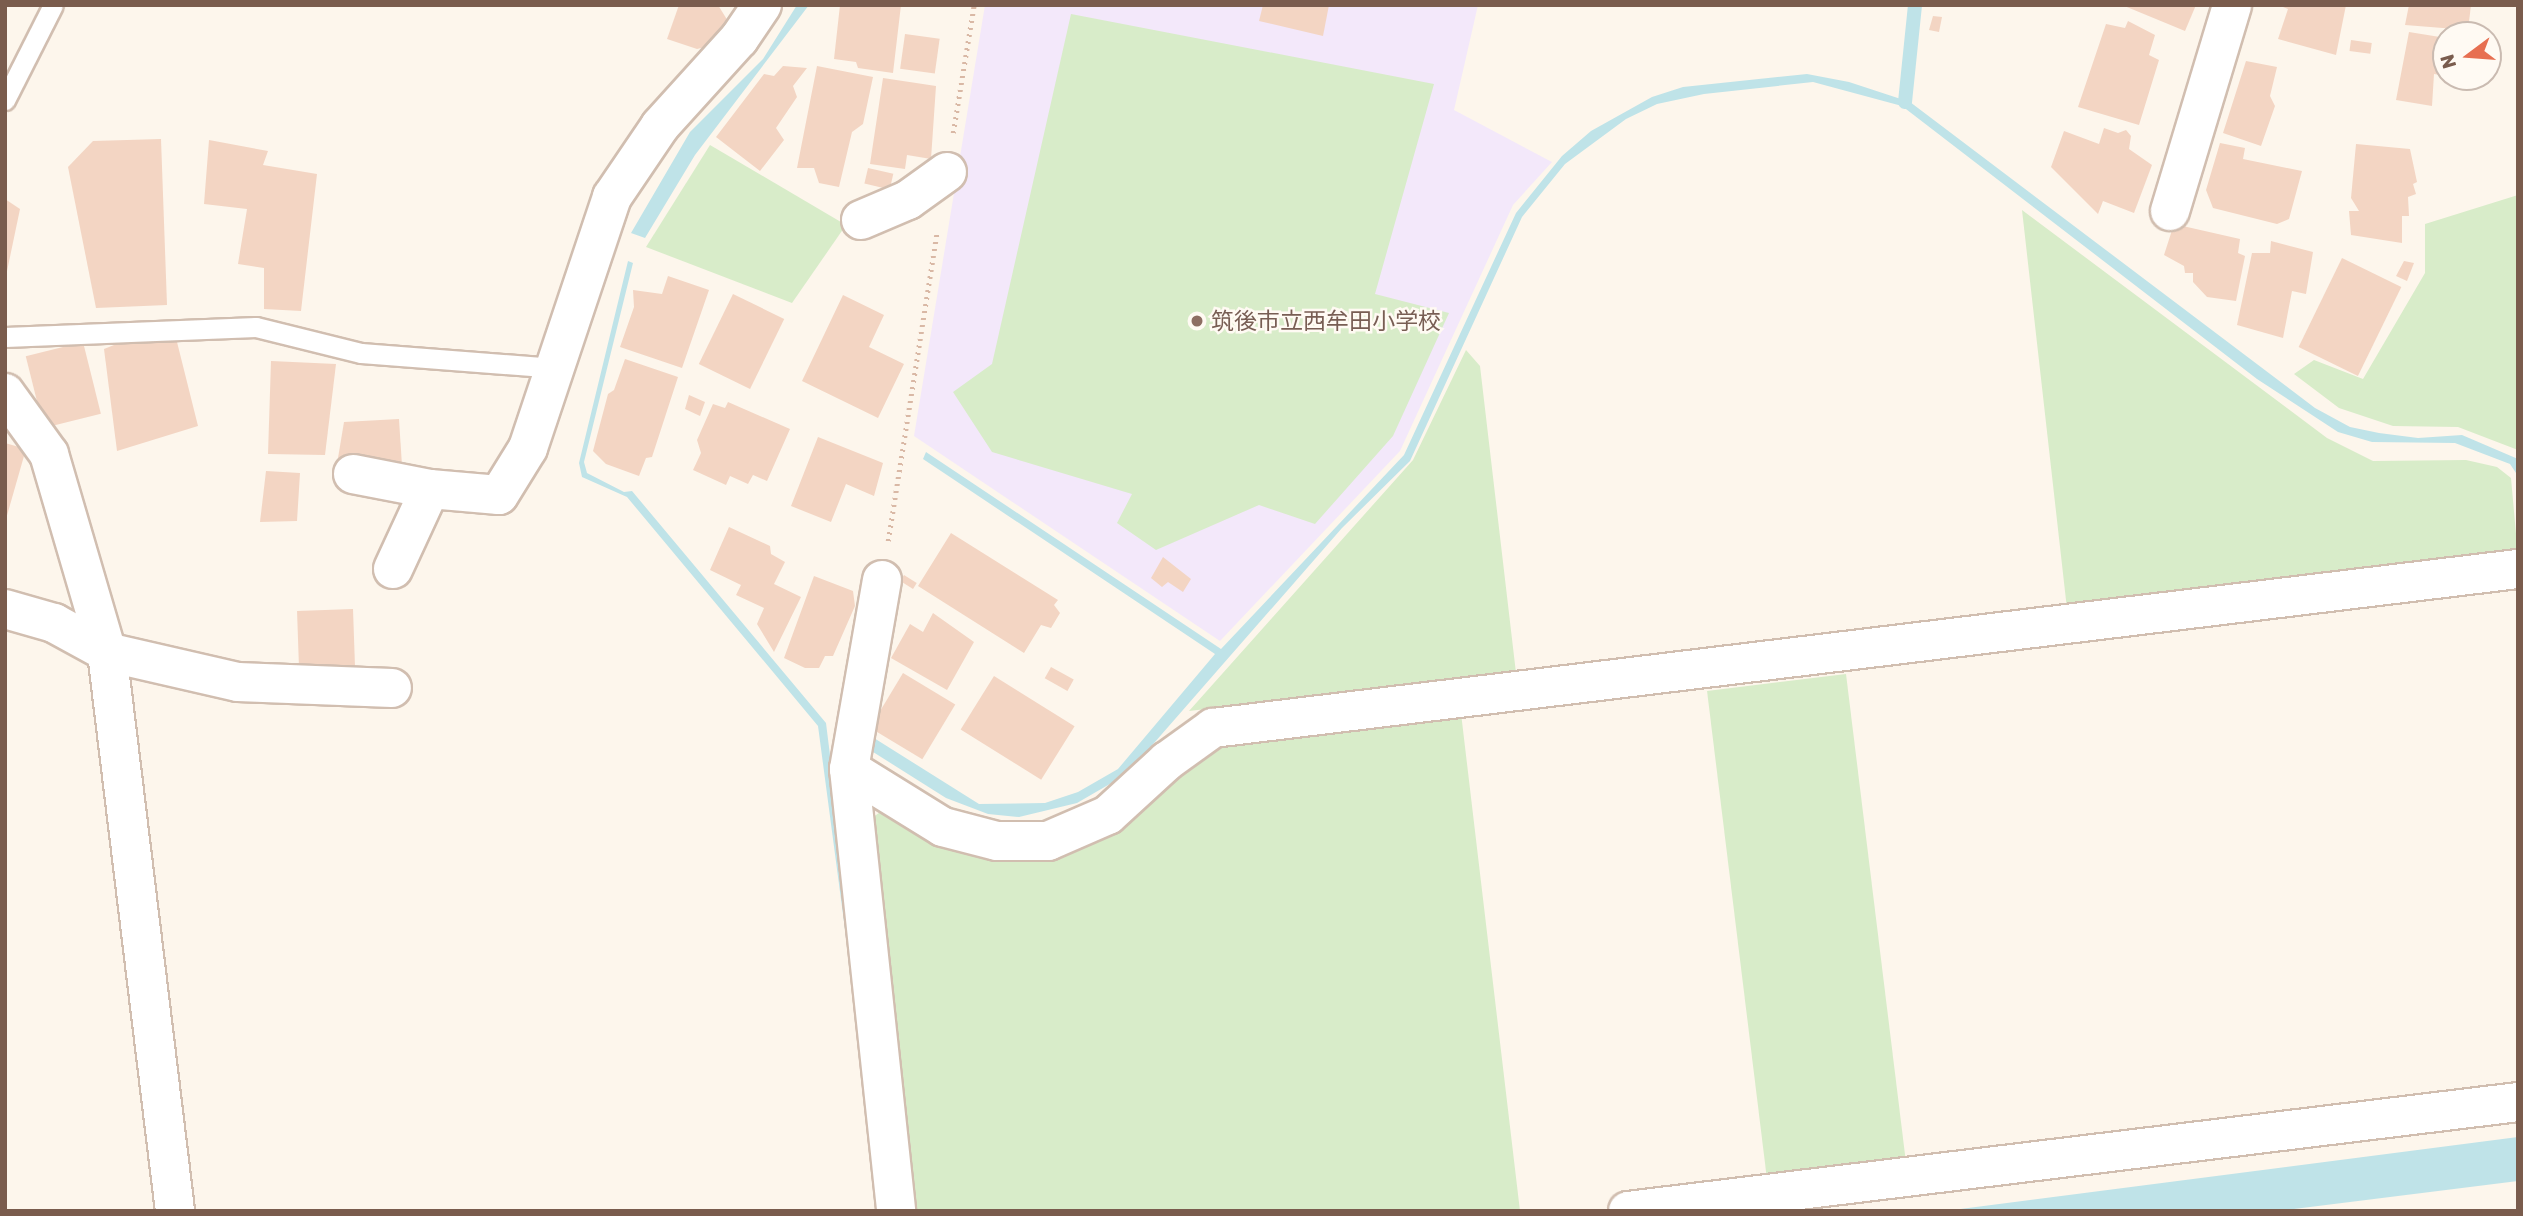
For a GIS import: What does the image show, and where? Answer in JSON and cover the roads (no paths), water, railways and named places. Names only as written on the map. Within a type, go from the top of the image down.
[{"type":"street","points":[[353,474],[430,489],[499,495],[528,448],[557,368],[578,291],[612,197],[660,127],[739,39],[762,5]]},
{"type":"street","points":[[2170,211],[2232,5]]},
{"type":"street","points":[[861,220],[908,200],[947,172]]},
{"type":"street","points":[[5,393],[49,454],[107,652],[175,1211]]},
{"type":"street","points":[[393,569],[430,489]]},
{"type":"street","points":[[849,769],[943,827],[997,841],[1048,841],[1108,815],[1167,761],[1213,728],[2518,569]]},
{"type":"street","points":[[882,580],[849,769],[896,1211]]},
{"type":"street","points":[[5,609],[54,624],[107,652],[238,682],[392,688]]},
{"type":"street","points":[[1629,1211],[2518,1102]]},
{"type":"lane","points":[[5,100],[53,5]]},
{"type":"lane","points":[[5,337],[257,327],[361,353],[557,368]]},
{"type":"water","points":[[797,5],[809,5],[695,155],[645,238],[631,233],[690,132],[763,59]]},
{"type":"water","points":[[1807,74],[1849,82],[1910,102],[2315,408],[2350,427],[2379,433],[2418,438],[2462,435],[2518,459],[2518,476],[2510,464],[2455,443],[2372,442],[2338,432],[2257,379],[1902,106],[1813,82],[1704,94],[1657,104],[1626,119],[1565,164],[1522,217],[1410,461],[1342,528],[1127,774],[1077,803],[1019,817],[988,814],[946,798],[862,745],[866,733],[979,804],[1045,803],[1078,792],[1118,769],[1215,654],[923,459],[926,452],[1221,649],[1404,455],[1516,213],[1562,156],[1591,131],[1652,97],[1683,87]]},
{"type":"water","points":[[628,261],[633,263],[584,462],[587,473],[624,492],[632,491],[826,723],[870,1076],[861,1050],[818,726],[627,497],[582,477],[579,463]]},
{"type":"water","points":[[2518,1137],[2518,1181],[2279,1211],[1945,1211]]},
{"type":"waterway","points":[[1905,102],[1915,5]]},
{"type":"place","name":"筑後市立西牟田小学校","points":[[1197,321]]}]
